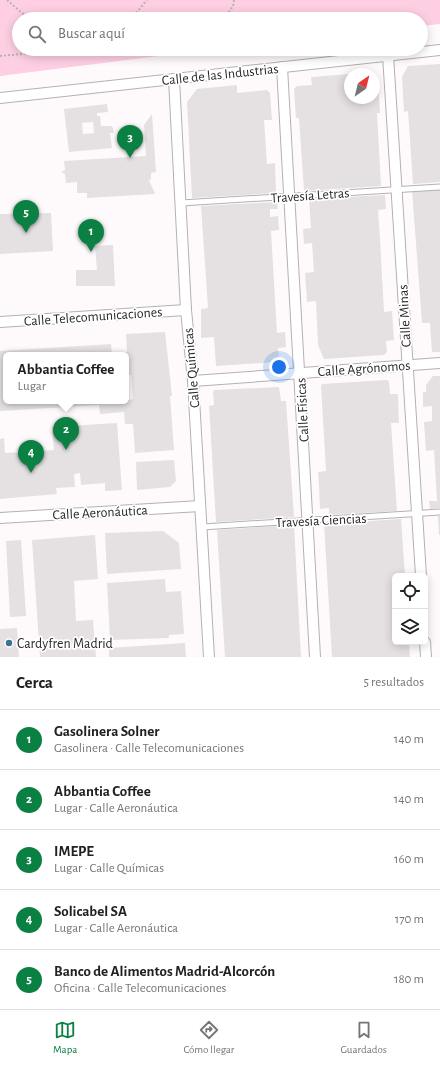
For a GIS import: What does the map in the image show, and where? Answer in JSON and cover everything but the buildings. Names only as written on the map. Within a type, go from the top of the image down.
[{"type":"street","name":"Calle de las Industrias","points":[[428,51],[440,50]]},
{"type":"street","name":"Calle de las Industrias","points":[[0,98],[379,56]]},
{"type":"street","name":"Calle Minas","points":[[388,56],[397,189],[406,365],[421,573]]},
{"type":"street","name":"Calle Físicas","points":[[282,67],[315,657]]},
{"type":"street","name":"Calle Químicas","points":[[174,79],[186,310],[193,381],[209,657]]},
{"type":"street","name":"Calle Telecomunicaciones","points":[[0,322],[186,310]]},
{"type":"street","name":"Calle Agrónomos","points":[[193,381],[440,363]]},
{"type":"street","name":"Calle Aeronáutica","points":[[0,518],[200,506]]},
{"type":"street","points":[[425,645],[426,657]]},
{"type":"lane","name":"Travesía Letras","points":[[181,203],[440,187]]},
{"type":"lane","name":"Travesía Ciencias","points":[[202,527],[440,512]]},
{"type":"path","points":[[7,0],[21,12]]},
{"type":"path","points":[[138,12],[147,0]]},
{"type":"path","points":[[229,12],[233,6],[234,0]]},
{"type":"path","points":[[0,56],[12,55]]},
{"type":"shaded area","points":[[0,0],[440,0],[440,24],[428,25],[428,12],[12,12],[12,56],[159,56],[0,76]]},
{"type":"place","name":"IMEPE","points":[[130,158]]},
{"type":"place","name":"Banco de Alimentos Madrid-Alcorcón","points":[[26,233]]},
{"type":"place","name":"Gasolinera Solner","points":[[91,252]]},
{"type":"place","name":"Abbantia Coffee","points":[[66,450]]},
{"type":"place","name":"Solicabel SA","points":[[31,473]]},
{"type":"place","name":"Cardyfren Madrid","points":[[9,643]]}]
